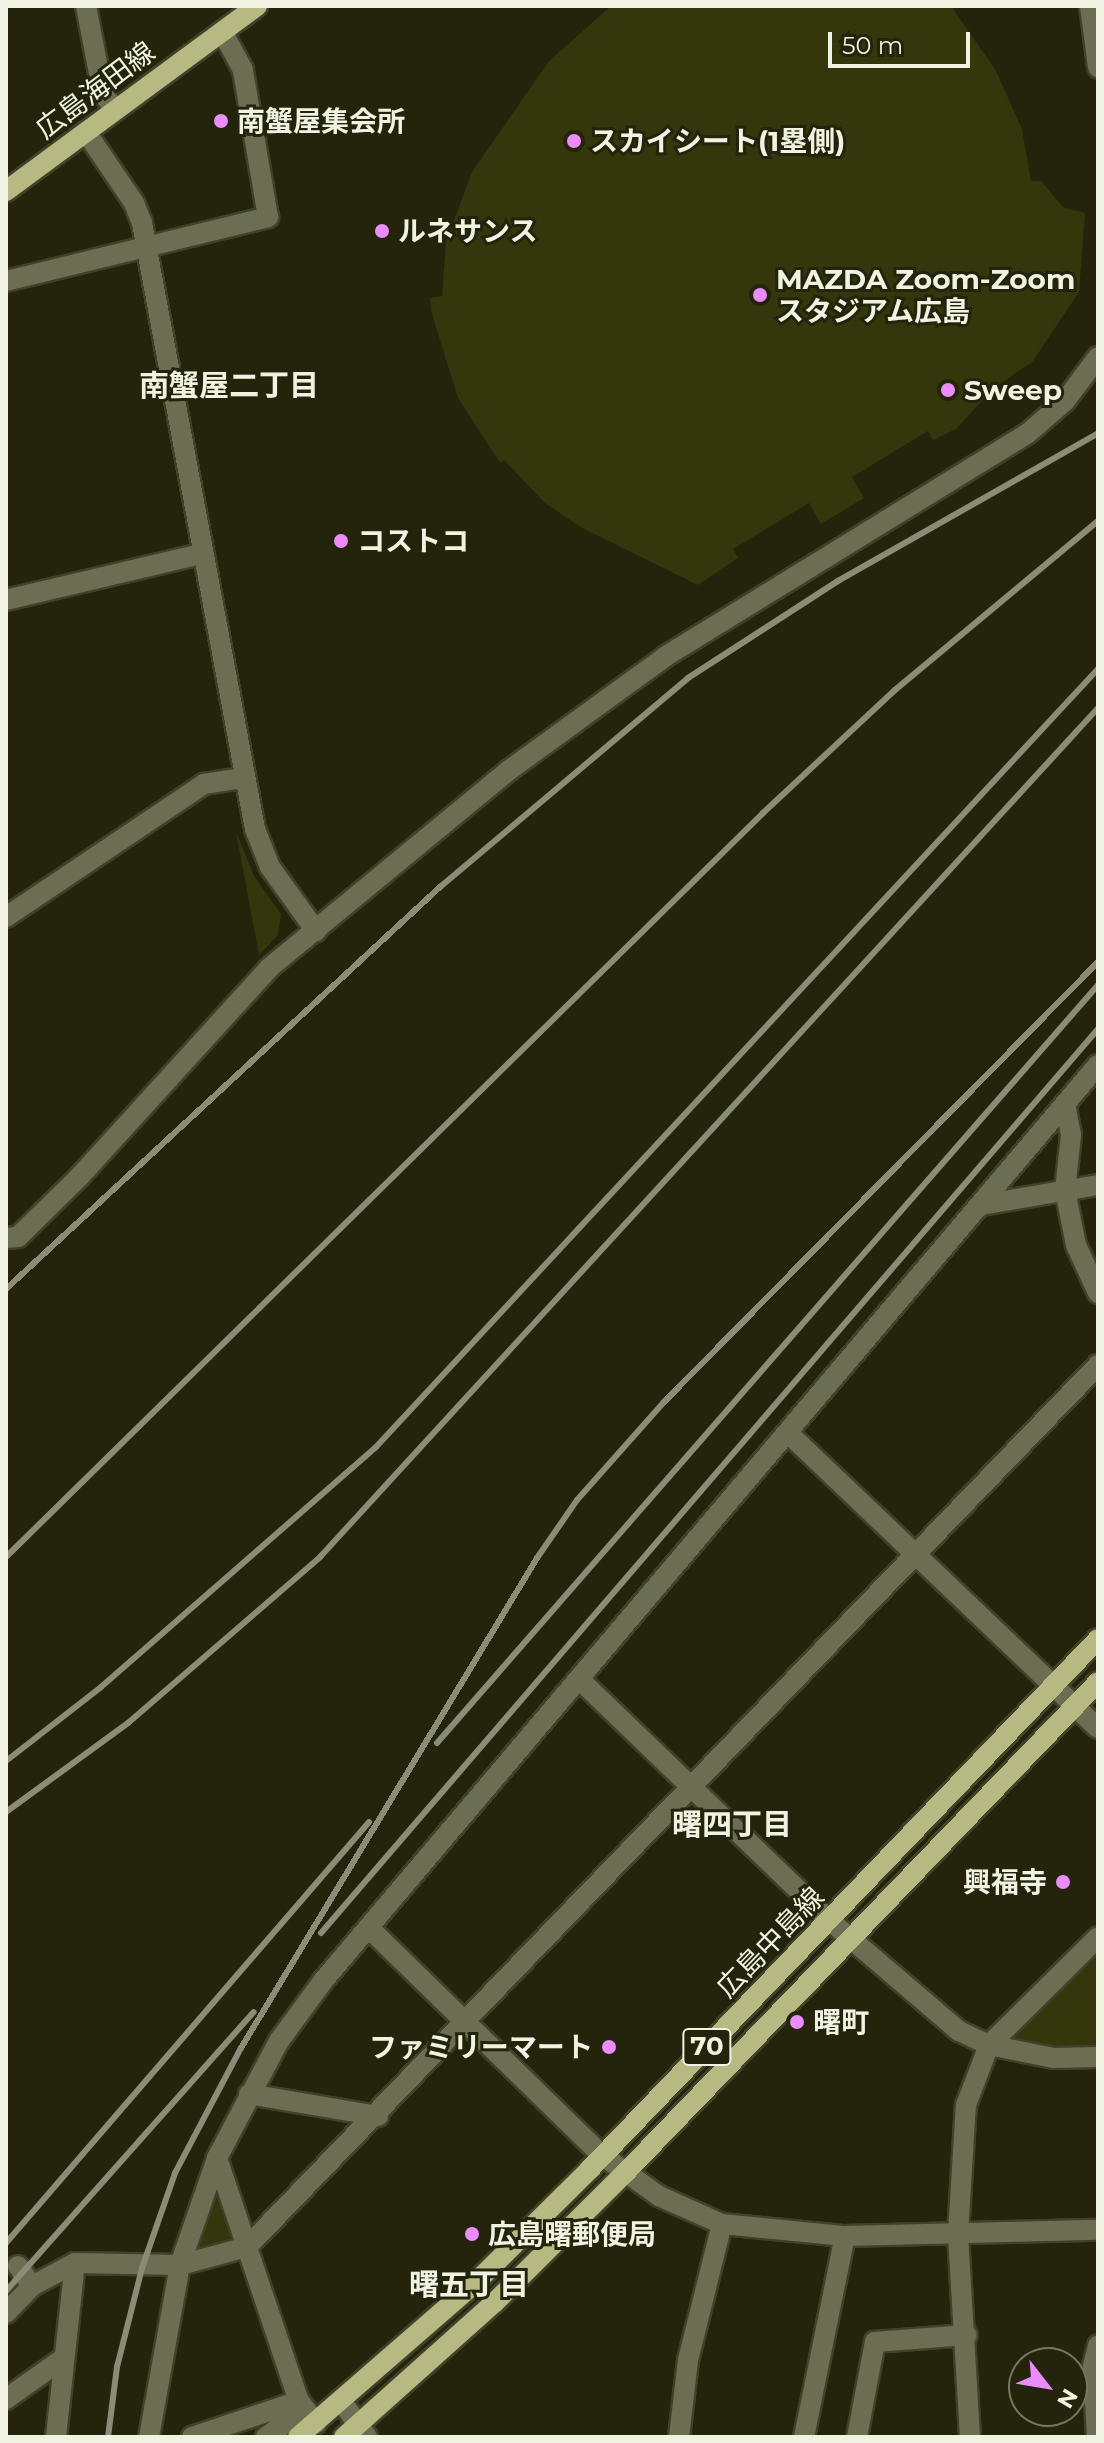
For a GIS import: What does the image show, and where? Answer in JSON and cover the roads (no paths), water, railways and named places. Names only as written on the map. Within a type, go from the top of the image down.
[{"type":"main road","name":"広島海田線","points":[[6,191],[257,6]]},
{"type":"main road","name":"広島中島線","points":[[298,2437],[306,2411],[342,2402],[475,2283],[603,2156],[1098,1639]]},
{"type":"main road","name":"広島中島線","points":[[356,2433],[494,2303],[626,2172],[1098,1682]]},
{"type":"street","points":[[86,6],[103,94],[115,109]]},
{"type":"street","points":[[1090,6],[1098,67]]},
{"type":"street","points":[[6,281],[148,249],[268,217],[243,70],[222,31]]},
{"type":"street","points":[[86,132],[134,203],[148,249],[242,778],[262,850],[316,931]]},
{"type":"street","points":[[6,1238],[18,1237],[80,1176],[269,968],[508,771],[666,656],[1027,434],[1065,401],[1098,357]]},
{"type":"street","points":[[6,600],[200,554]]},
{"type":"street","points":[[6,917],[204,784],[242,778]]},
{"type":"street","points":[[149,2437],[180,2265],[217,2158],[249,2094],[288,2029],[1098,1065]]},
{"type":"street","points":[[1065,1104],[1071,1135],[1065,1190],[1076,1245],[1098,1293]]},
{"type":"street","points":[[981,1205],[1098,1185]]},
{"type":"street","points":[[6,2313],[32,2286],[75,2263],[180,2265],[247,2247],[468,2023],[1098,1365]]},
{"type":"street","points":[[788,1433],[1098,1728]]},
{"type":"street","points":[[580,1680],[829,1920],[924,2006],[989,2045],[1054,2058],[1098,2057]]},
{"type":"street","points":[[370,1929],[603,2156],[659,2196],[722,2224],[845,2236],[1098,2230]]},
{"type":"street","points":[[970,2437],[967,2335],[958,2234],[966,2105],[989,2045],[1098,1937]]},
{"type":"street","points":[[249,2094],[378,2116]]},
{"type":"street","points":[[217,2158],[306,2411]]},
{"type":"street","points":[[679,2437],[688,2360],[722,2224]]},
{"type":"street","points":[[804,2437],[845,2236]]},
{"type":"street","points":[[56,2437],[61,2360],[75,2263]]},
{"type":"street","points":[[18,2266],[32,2286]]},
{"type":"street","points":[[857,2437],[875,2342],[967,2335]]},
{"type":"street","points":[[1097,2437],[1093,2366],[1098,2346]]},
{"type":"street","points":[[6,2399],[61,2360]]},
{"type":"street","points":[[342,2402],[356,2433]]},
{"type":"street","points":[[192,2437],[306,2411]]},
{"type":"street","points":[[266,2437],[306,2411]]},
{"type":"railway","points":[[6,1289],[440,887],[688,678],[838,581],[1098,433]]},
{"type":"railway","points":[[6,1557],[763,813],[895,690],[1098,521]]},
{"type":"railway","points":[[6,1761],[101,1687],[376,1447],[1098,669]]},
{"type":"railway","points":[[6,1812],[128,1723],[320,1557],[1098,708]]},
{"type":"railway","points":[[108,2437],[117,2367],[142,2268],[175,2173],[241,2048],[537,1558],[577,1500],[664,1402],[1098,962]]},
{"type":"railway","points":[[437,1743],[1098,985]]},
{"type":"railway","points":[[321,1933],[1098,1029]]},
{"type":"railway","points":[[6,2243],[369,1822]]},
{"type":"railway","points":[[6,2291],[254,2012]]},
{"type":"place","name":"南蟹屋集会所","points":[[221,121]]},
{"type":"place","name":"スカイシート(1塁側)","points":[[574,141]]},
{"type":"place","name":"ルネサンス","points":[[382,231]]},
{"type":"place","name":"MAZDA Zoom-Zoom スタジアム広島","points":[[760,295]]},
{"type":"place","name":"Sweep","points":[[948,390]]},
{"type":"place","name":"コストコ","points":[[341,541]]},
{"type":"place","name":"興福寺","points":[[1063,1882]]},
{"type":"place","name":"曙町","points":[[797,2022]]},
{"type":"place","name":"ファミリーマート","points":[[609,2047]]},
{"type":"place","name":"広島曙郵便局","points":[[472,2234]]},
{"type":"district","name":"南蟹屋二丁目","points":[[229,386]]},
{"type":"district","name":"曙四丁目","points":[[732,1825]]},
{"type":"district","name":"曙五丁目","points":[[469,2285]]}]
